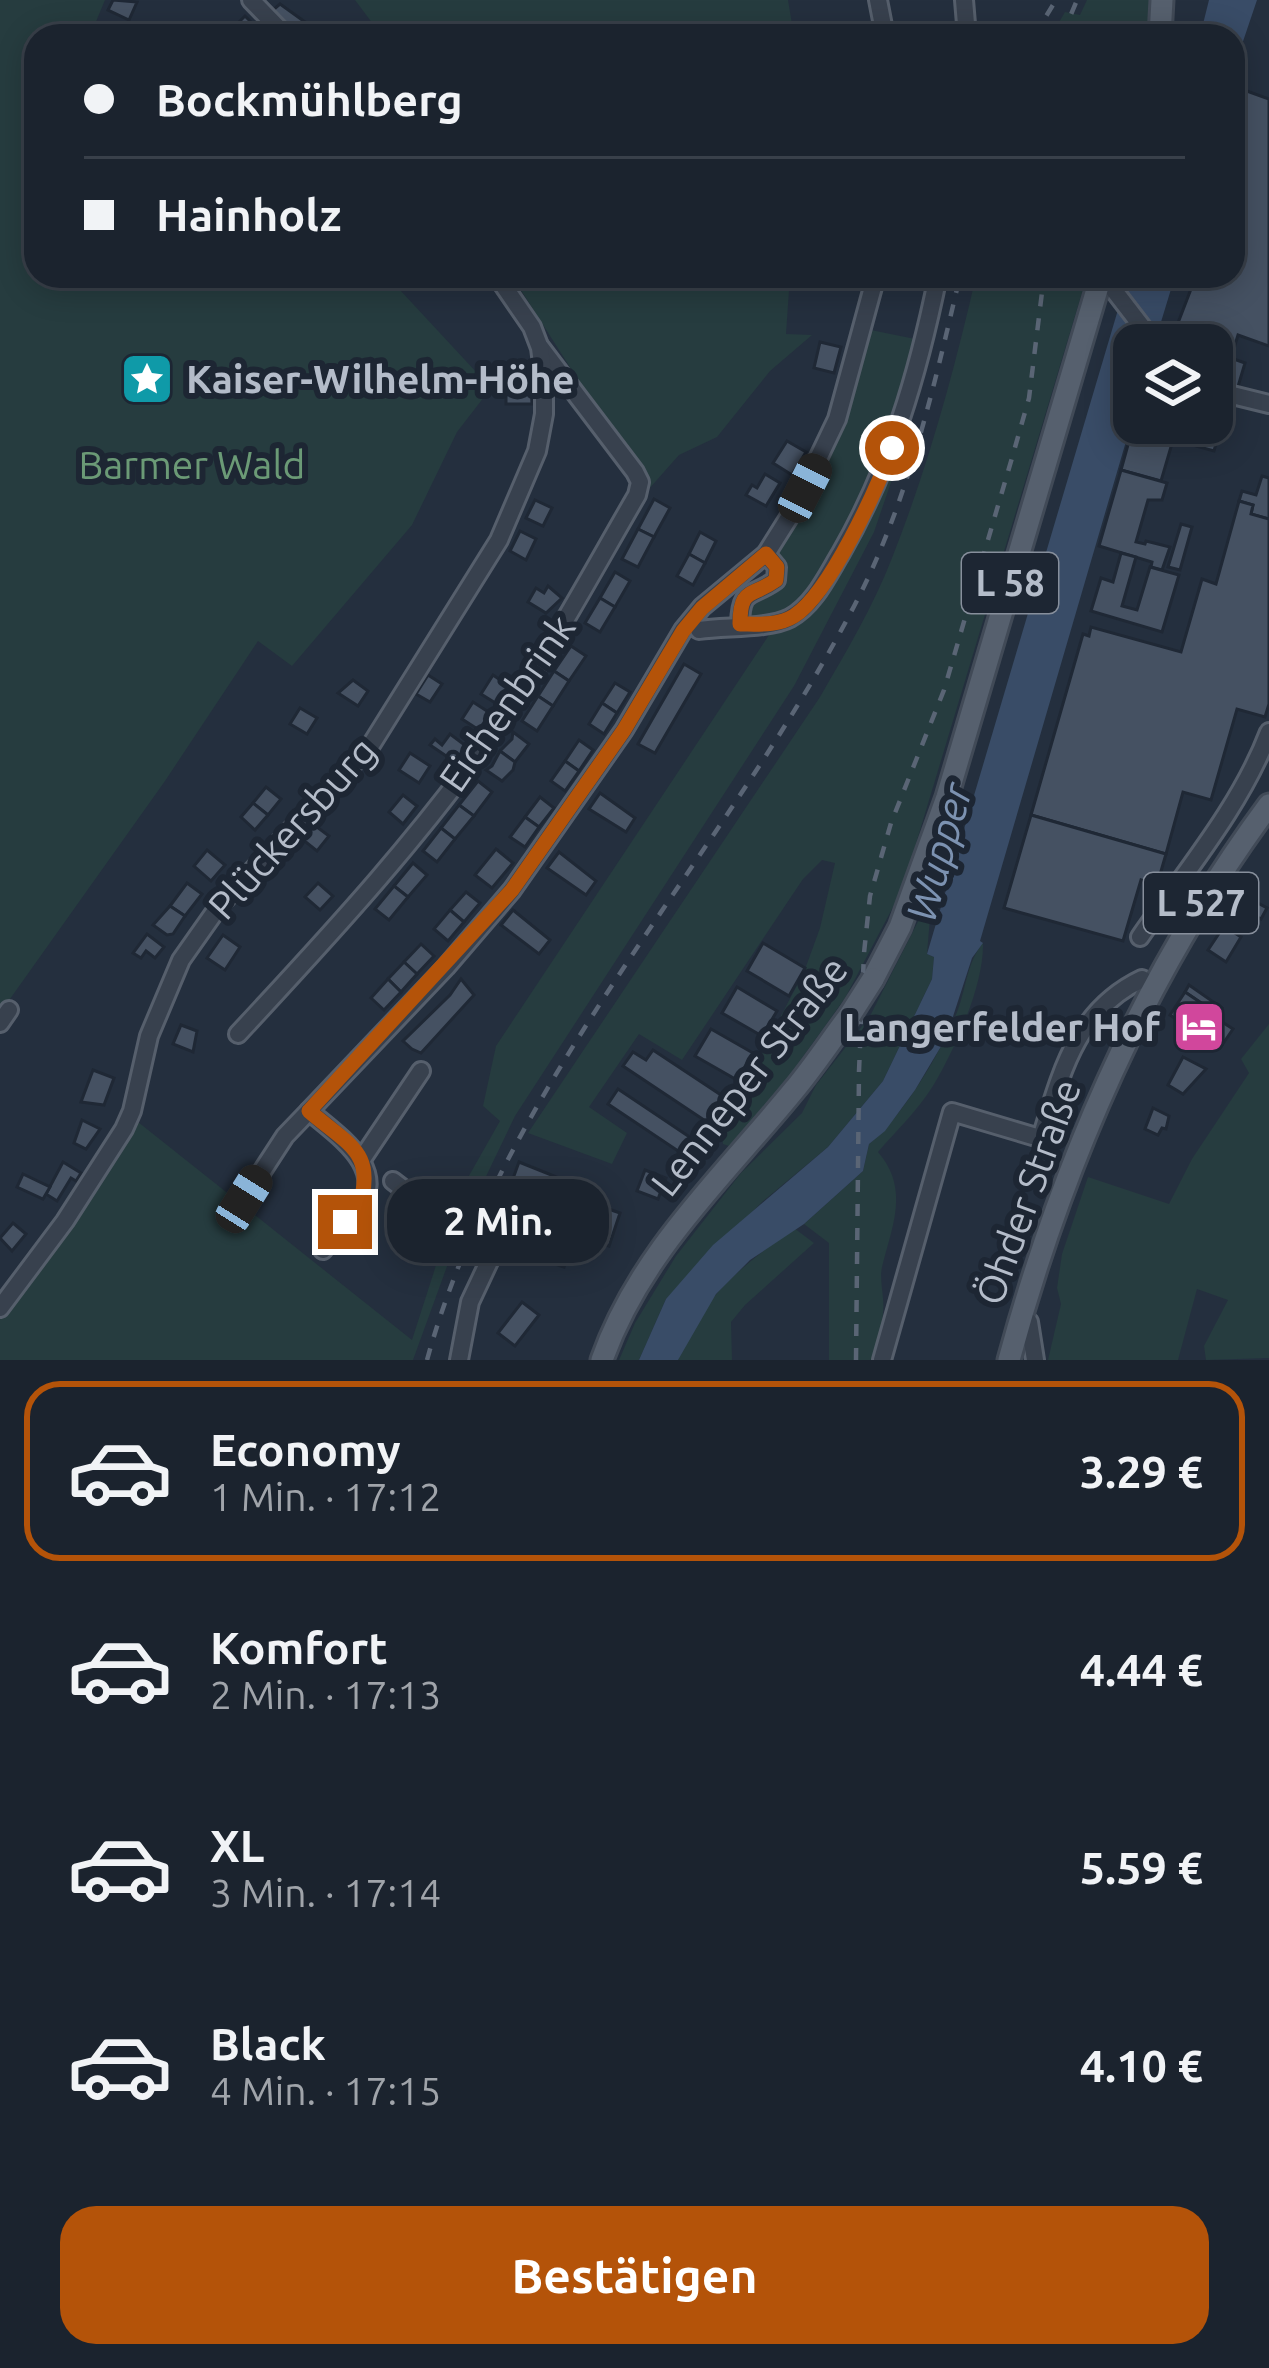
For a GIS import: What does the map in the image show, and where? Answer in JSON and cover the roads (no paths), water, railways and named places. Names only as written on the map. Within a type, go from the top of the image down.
[{"type":"main road","name":"Lenneper Straße","points":[[602,1360],[627,1302],[674,1232],[850,1015],[900,927],[947,797],[1104,288]]},
{"type":"main road","name":"Öhder Straße","points":[[1009,1360],[1105,1082],[1213,881],[1269,805]]},
{"type":"street","points":[[251,0],[274,24]]},
{"type":"street","name":"Plückersburg","points":[[0,1308],[65,1221],[124,1130],[142,1056],[181,959],[218,905],[371,745],[499,540],[537,451],[544,415],[540,348],[506,288]]},
{"type":"street","points":[[244,1199],[285,1136],[512,890],[624,730],[683,631],[702,608],[766,554],[793,511],[837,419],[873,288]]},
{"type":"street","points":[[700,630],[773,624],[796,615],[820,588],[882,476],[903,419],[935,288]]},
{"type":"street","points":[[1112,288],[1140,324]]},
{"type":"street","name":"Eichenbrink","points":[[238,1034],[397,855],[502,720],[561,630],[637,495],[640,482],[635,472],[540,348]]},
{"type":"street","points":[[1233,395],[1269,404]]},
{"type":"street","points":[[740,624],[744,596],[776,580],[777,567],[766,554]]},
{"type":"street","points":[[1140,937],[1258,760],[1269,732]]},
{"type":"street","points":[[882,1360],[952,1112],[1042,1135],[1062,1069],[1097,1012],[1115,992],[1142,979],[1156,987]]},
{"type":"street","points":[[362,1159],[422,1071]]},
{"type":"street","points":[[309,1111],[362,1159],[366,1183],[358,1212],[323,1250]]},
{"type":"street","points":[[393,1181],[440,1217],[490,1233],[494,1251],[470,1302],[459,1360]]},
{"type":"street","points":[[1021,1318],[1029,1322],[1034,1334],[1035,1360]]},
{"type":"water","points":[[1209,0],[1257,0],[1245,36],[1245,24],[1203,24]]},
{"type":"water","points":[[1124,288],[1171,288],[1160,324],[1114,324]]},
{"type":"water","points":[[1113,327],[1113,444],[1125,444],[983,943],[972,958],[946,1038],[915,1090],[885,1131],[869,1144],[863,1171],[804,1224],[750,1260],[716,1294],[678,1360],[639,1360],[666,1299],[713,1245],[828,1147],[883,1081],[932,979],[934,957],[927,954]]},
{"type":"railway","points":[[1041,24],[1056,0]]},
{"type":"railway","points":[[1067,24],[1077,0]]},
{"type":"railway","points":[[427,1360],[462,1259],[507,1162],[618,976],[798,705],[871,572],[916,448],[957,288]]},
{"type":"railway","points":[[856,1360],[859,1071],[870,896],[891,823],[944,690],[1029,398],[1043,288]]},
{"type":"place","name":"Kaiser-Wilhelm-Höhe","points":[[147,379]]},
{"type":"place","name":"Langerfelder Hof","points":[[1199,1027]]},
{"type":"park label","name":"Barmer Wald","points":[[192,465]]},
{"type":"water label","name":"Wupper","points":[[939,852]]}]
